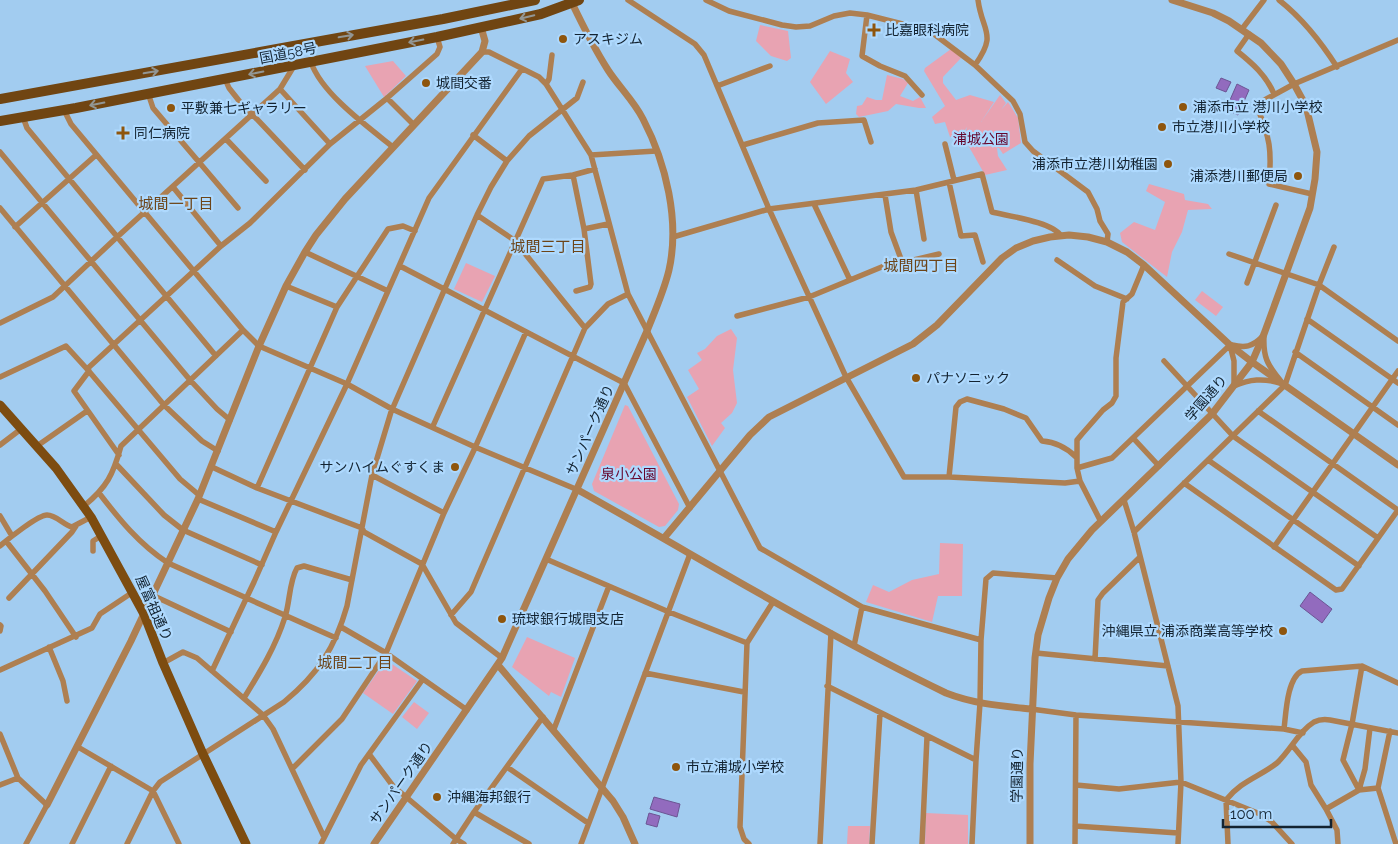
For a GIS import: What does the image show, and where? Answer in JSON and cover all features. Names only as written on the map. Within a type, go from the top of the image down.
[{"type":"highway","name":"国道58号","points":[[0,99],[461,16],[535,0]]},
{"type":"highway","name":"国道58号","points":[[0,121],[437,37],[540,14],[573,1]]},
{"type":"main road","name":"屋富祖通り","points":[[0,405],[56,468],[84,506],[102,536],[144,614],[163,663],[203,754],[246,844]]},
{"type":"street","points":[[628,0],[695,44],[704,55],[808,297],[846,377],[904,478],[949,477],[1065,483],[1080,481]]},
{"type":"street","points":[[706,0],[729,11],[796,27],[810,26],[843,14],[857,14],[930,31],[975,65],[1016,106],[1020,114],[1023,135],[1029,147],[1088,192],[1100,221],[1108,234],[1107,242]]},
{"type":"street","points":[[975,65],[985,52],[988,44],[978,0]]},
{"type":"street","name":"学園通り","points":[[1030,844],[1031,709],[1036,653],[1042,620],[1057,578],[1068,559],[1100,520],[1124,500],[1212,414],[1252,362],[1310,208],[1317,152],[1306,106],[1294,84],[1272,54],[1242,29],[1214,13],[1175,0]]},
{"type":"street","points":[[1242,29],[1264,0]]},
{"type":"street","points":[[1279,0],[1293,11],[1320,42],[1337,67]]},
{"type":"street","name":"サンパーク通り","points":[[374,844],[500,662],[647,331],[660,300],[669,270],[673,238],[668,193],[656,151],[643,119],[609,71],[589,37],[573,1]]},
{"type":"street","points":[[867,16],[862,56],[905,76],[922,95]]},
{"type":"street","points":[[26,844],[78,747],[168,563],[212,467],[259,346],[286,286],[316,235],[344,199],[482,52],[485,41],[481,27]]},
{"type":"street","points":[[1249,34],[1237,51],[1257,67],[1274,94]]},
{"type":"street","points":[[119,455],[74,391],[88,370],[113,344],[250,223],[330,144],[360,121],[437,54],[440,47],[437,37]]},
{"type":"street","points":[[1312,194],[1269,184],[1271,166],[1269,140],[1257,107],[1259,103],[1294,84],[1398,40]]},
{"type":"street","points":[[482,52],[489,52],[539,77],[546,84],[591,156],[628,294],[760,548],[862,608],[981,640]]},
{"type":"street","points":[[546,84],[549,79],[552,55]]},
{"type":"street","points":[[311,62],[314,74],[322,83],[360,121],[393,147]]},
{"type":"street","points":[[0,323],[53,298],[280,89],[294,66]]},
{"type":"street","points":[[717,86],[770,66]]},
{"type":"street","points":[[212,670],[347,384],[429,198],[522,69]]},
{"type":"street","points":[[225,79],[229,88],[248,112],[305,170]]},
{"type":"street","points":[[127,844],[153,791],[160,782],[284,702],[307,682],[317,670],[341,627],[372,475],[392,408],[477,215],[507,161],[529,136],[577,98],[584,82]]},
{"type":"street","points":[[280,89],[330,144]]},
{"type":"street","points":[[148,93],[154,108],[238,208]]},
{"type":"street","points":[[387,98],[414,125]]},
{"type":"street","points":[[64,110],[68,120],[96,154],[243,330],[259,346],[347,384],[392,408],[475,447],[578,490],[773,602],[946,693],[980,703],[1076,715],[1284,729],[1303,733]]},
{"type":"street","points":[[24,117],[27,128],[116,238],[216,356]]},
{"type":"street","points":[[743,145],[818,123],[864,120],[871,142]]},
{"type":"street","points":[[474,135],[507,161]]},
{"type":"street","points":[[226,139],[266,181]]},
{"type":"street","points":[[945,144],[961,236],[975,235],[983,262]]},
{"type":"street","points":[[591,156],[656,151]]},
{"type":"street","points":[[0,152],[190,380],[230,420]]},
{"type":"street","points":[[15,227],[96,154]]},
{"type":"street","points":[[432,426],[543,179],[573,175],[595,169]]},
{"type":"street","points":[[673,238],[769,209],[916,190],[982,174],[992,212],[1058,230],[1061,236]]},
{"type":"street","points":[[573,175],[584,229],[590,287],[576,291]]},
{"type":"street","points":[[173,187],[222,246]]},
{"type":"street","points":[[916,190],[924,240]]},
{"type":"street","points":[[885,194],[891,232],[901,259],[905,262],[939,254]]},
{"type":"street","points":[[814,204],[850,280]]},
{"type":"street","points":[[1247,284],[1276,205]]},
{"type":"street","points":[[0,208],[164,405],[202,442],[218,451]]},
{"type":"street","points":[[477,215],[514,240],[585,328]]},
{"type":"street","points":[[584,229],[608,224]]},
{"type":"street","points":[[257,488],[337,306],[388,229],[403,226],[415,231]]},
{"type":"street","points":[[664,538],[750,435],[769,417],[913,344],[926,335],[988,271],[1016,248],[1033,241],[1061,236],[1088,237],[1107,242],[1127,252],[1144,265],[1230,345],[1398,465]]},
{"type":"street","points":[[1134,532],[1285,385],[1295,352],[1334,247]]},
{"type":"street","points":[[305,252],[388,291]]},
{"type":"street","points":[[1229,254],[1319,285],[1398,342]]},
{"type":"street","points":[[737,316],[808,297],[901,259]]},
{"type":"street","points":[[1056,260],[1095,286],[1127,299]]},
{"type":"street","points":[[1100,520],[1080,481],[1076,457],[1078,440],[1112,403],[1116,396],[1116,358],[1123,302],[1132,294],[1144,265]]},
{"type":"street","points":[[400,266],[624,383],[690,508]]},
{"type":"street","points":[[286,286],[337,306]]},
{"type":"street","points":[[451,616],[470,592],[585,328],[608,304],[628,294]]},
{"type":"street","points":[[1307,319],[1395,381]]},
{"type":"street","points":[[84,506],[99,492],[109,478],[116,464],[121,446],[243,330]]},
{"type":"street","points":[[293,768],[342,719],[386,653],[422,564],[526,332]]},
{"type":"street","points":[[1230,345],[1246,348],[1253,345],[1264,334]]},
{"type":"street","points":[[1264,334],[1263,351],[1265,358],[1269,366],[1285,385]]},
{"type":"street","points":[[1077,468],[1112,458],[1230,345]]},
{"type":"street","points":[[1230,345],[1234,361],[1234,386],[1258,380],[1272,380],[1285,385]]},
{"type":"street","points":[[0,376],[66,346],[180,479],[198,497],[276,532]]},
{"type":"street","points":[[1295,352],[1398,425]]},
{"type":"street","points":[[1164,362],[1233,436],[1378,538]]},
{"type":"street","points":[[1274,547],[1373,408],[1395,381],[1398,371]]},
{"type":"street","points":[[949,477],[956,407],[960,402],[967,399],[1004,409],[1026,418],[1042,441],[1053,442],[1076,457]]},
{"type":"street","points":[[38,446],[88,411]]},
{"type":"street","points":[[1184,483],[1336,590],[1342,589],[1398,510],[1258,412]]},
{"type":"street","points":[[0,445],[21,429]]},
{"type":"street","points":[[1134,439],[1158,466]]},
{"type":"street","points":[[1208,460],[1359,566]]},
{"type":"street","points":[[116,464],[164,515],[183,530],[262,565]]},
{"type":"street","points":[[212,467],[257,488],[362,528],[364,532],[422,564],[451,616],[500,662],[602,787],[623,817],[635,844]]},
{"type":"street","points":[[372,475],[444,514]]},
{"type":"street","points":[[99,492],[125,526],[153,553],[168,563],[336,638]]},
{"type":"street","points":[[1124,500],[1134,532],[1178,706],[1181,782],[1178,844]]},
{"type":"street","points":[[0,546],[6,540],[46,515],[69,526],[76,526]]},
{"type":"street","points":[[0,516],[12,536]]},
{"type":"street","points":[[9,598],[76,526],[91,517]]},
{"type":"street","points":[[93,551],[93,541],[102,536]]},
{"type":"street","points":[[6,540],[76,637]]},
{"type":"street","points":[[581,844],[690,554]]},
{"type":"street","points":[[1095,659],[1100,596],[1140,557]]},
{"type":"street","points":[[546,559],[668,612],[747,643]]},
{"type":"street","points":[[244,698],[276,641],[286,616],[294,574],[297,568],[300,566],[352,580]]},
{"type":"street","points":[[972,844],[984,585],[988,575],[993,573],[1057,578]]},
{"type":"street","points":[[554,729],[609,586]]},
{"type":"street","points":[[0,670],[49,647],[76,637],[92,628],[100,614],[133,592]]},
{"type":"street","points":[[152,595],[231,632]]},
{"type":"street","points":[[749,844],[744,839],[740,827],[747,643],[773,602]]},
{"type":"street","points":[[854,646],[862,608]]},
{"type":"street","points":[[0,625],[0,632]]},
{"type":"street","points":[[341,627],[386,653],[468,710]]},
{"type":"street","points":[[820,844],[831,633]]},
{"type":"street","points":[[49,647],[63,681],[67,701]]},
{"type":"street","points":[[163,663],[184,652],[197,658],[263,715],[273,729],[293,768],[324,837]]},
{"type":"street","points":[[1036,653],[1168,666]]},
{"type":"street","points":[[1284,729],[1292,682],[1297,674],[1302,671],[1362,666],[1398,683]]},
{"type":"street","points":[[1359,790],[1343,760],[1352,724],[1362,666]]},
{"type":"street","points":[[646,673],[744,692]]},
{"type":"street","points":[[321,844],[355,774],[424,679]]},
{"type":"street","points":[[827,686],[976,760]]},
{"type":"street","points":[[872,844],[880,713]]},
{"type":"street","points":[[1075,844],[1076,715]]},
{"type":"street","points":[[454,842],[543,717]]},
{"type":"street","points":[[1236,844],[1228,843],[1226,800],[1243,783],[1276,763],[1313,723],[1323,719],[1398,733]]},
{"type":"street","points":[[1359,790],[1365,769],[1370,728]]},
{"type":"street","points":[[1390,732],[1378,788],[1396,844]]},
{"type":"street","points":[[0,734],[18,778],[47,805]]},
{"type":"street","points":[[922,844],[927,737]]},
{"type":"street","points":[[1292,745],[1306,762],[1311,785],[1337,830],[1338,844]]},
{"type":"street","points":[[78,747],[153,791],[179,844]]},
{"type":"street","points":[[369,754],[393,786],[454,842],[464,844]]},
{"type":"street","points":[[72,844],[111,766]]},
{"type":"street","points":[[507,767],[588,823]]},
{"type":"street","points":[[0,785],[18,778]]},
{"type":"street","points":[[1076,785],[1118,789],[1181,782],[1266,818],[1292,844]]},
{"type":"street","points":[[1326,809],[1359,790],[1378,788]]},
{"type":"street","points":[[474,812],[529,844]]},
{"type":"street","points":[[1075,826],[1178,833]]},
{"type":"green space","points":[[760,25],[788,31],[791,58],[787,61],[771,56],[756,41]]},
{"type":"green space","name":"浦城公園","points":[[951,49],[961,58],[943,77],[943,83],[956,100],[970,95],[994,102],[981,122],[1000,95],[1006,103],[1001,110],[1008,102],[1018,118],[1021,143],[1003,154],[997,148],[998,156],[1007,170],[985,175],[964,138],[967,127],[962,135],[950,137],[945,122],[935,124],[932,117],[945,106],[924,71],[925,68]]},
{"type":"green space","points":[[830,51],[850,59],[846,73],[853,82],[826,104],[810,82]]},
{"type":"green space","points":[[393,61],[406,76],[384,97],[365,66]]},
{"type":"green space","points":[[887,75],[903,79],[908,83],[900,96],[913,101],[920,97],[926,108],[896,104],[888,111],[859,117],[856,114],[857,106],[862,105],[867,97],[882,100]]},
{"type":"green space","points":[[1149,184],[1184,194],[1185,200],[1208,204],[1212,209],[1188,210],[1182,232],[1172,252],[1167,277],[1122,242],[1120,233],[1134,222],[1155,230],[1165,202],[1146,191]]},
{"type":"green space","points":[[466,263],[495,276],[482,302],[454,289]]},
{"type":"green space","points":[[1202,291],[1223,307],[1216,316],[1195,300]]},
{"type":"green space","points":[[731,329],[737,338],[733,370],[737,403],[732,413],[721,423],[725,428],[712,446],[687,397],[699,389],[688,370],[702,360],[697,353],[705,349],[717,336]]},
{"type":"green space","name":"泉小公園","points":[[625,405],[628,406],[679,504],[678,510],[665,526],[659,527],[594,491],[592,484]]},
{"type":"green space","points":[[940,543],[963,544],[962,596],[938,596],[932,622],[866,602],[873,585],[889,592],[912,580],[939,574]]},
{"type":"green space","points":[[527,637],[575,658],[561,697],[551,692],[549,696],[512,667]]},
{"type":"green space","points":[[386,660],[417,681],[393,714],[363,693]]},
{"type":"green space","points":[[414,702],[429,713],[417,729],[402,717]]},
{"type":"green space","points":[[926,813],[968,815],[968,844],[925,844]]},
{"type":"green space","points":[[848,826],[870,826],[869,844],[847,844]]},
{"type":"shaded area","points":[[1221,78],[1231,82],[1226,92],[1216,88]]},
{"type":"shaded area","points":[[1237,84],[1249,90],[1238,115],[1226,109]]},
{"type":"shaded area","points":[[1310,592],[1332,609],[1322,623],[1300,606]]},
{"type":"shaded area","points":[[654,797],[680,804],[677,817],[650,809]]},
{"type":"shaded area","points":[[649,813],[660,816],[657,827],[646,824]]},
{"type":"place","name":"比嘉眼科病院","points":[[874,30]]},
{"type":"place","name":"アスキジム","points":[[563,39]]},
{"type":"place","name":"城間交番","points":[[426,83]]},
{"type":"place","name":"浦添市立 港川小学校","points":[[1183,107]]},
{"type":"place","name":"平敷兼七ギャラリー","points":[[171,108]]},
{"type":"place","name":"市立港川小学校","points":[[1162,127]]},
{"type":"place","name":"同仁病院","points":[[123,133]]},
{"type":"place","name":"浦添市立港川幼稚園","points":[[1168,164]]},
{"type":"place","name":"浦添港川郵便局","points":[[1298,176]]},
{"type":"place","name":"パナソニック","points":[[916,378]]},
{"type":"place","name":"サンハイムぐすくま","points":[[455,467]]},
{"type":"place","name":"琉球銀行城間支店","points":[[502,619]]},
{"type":"place","name":"沖縄県立 浦添商業高等学校","points":[[1283,631]]},
{"type":"place","name":"市立浦城小学校","points":[[676,767]]},
{"type":"place","name":"沖縄海邦銀行","points":[[437,797]]},
{"type":"district","name":"城間一丁目","points":[[176,204]]},
{"type":"district","name":"城間三丁目","points":[[548,247]]},
{"type":"district","name":"城間四丁目","points":[[921,266]]},
{"type":"district","name":"城間二丁目","points":[[355,663]]}]
